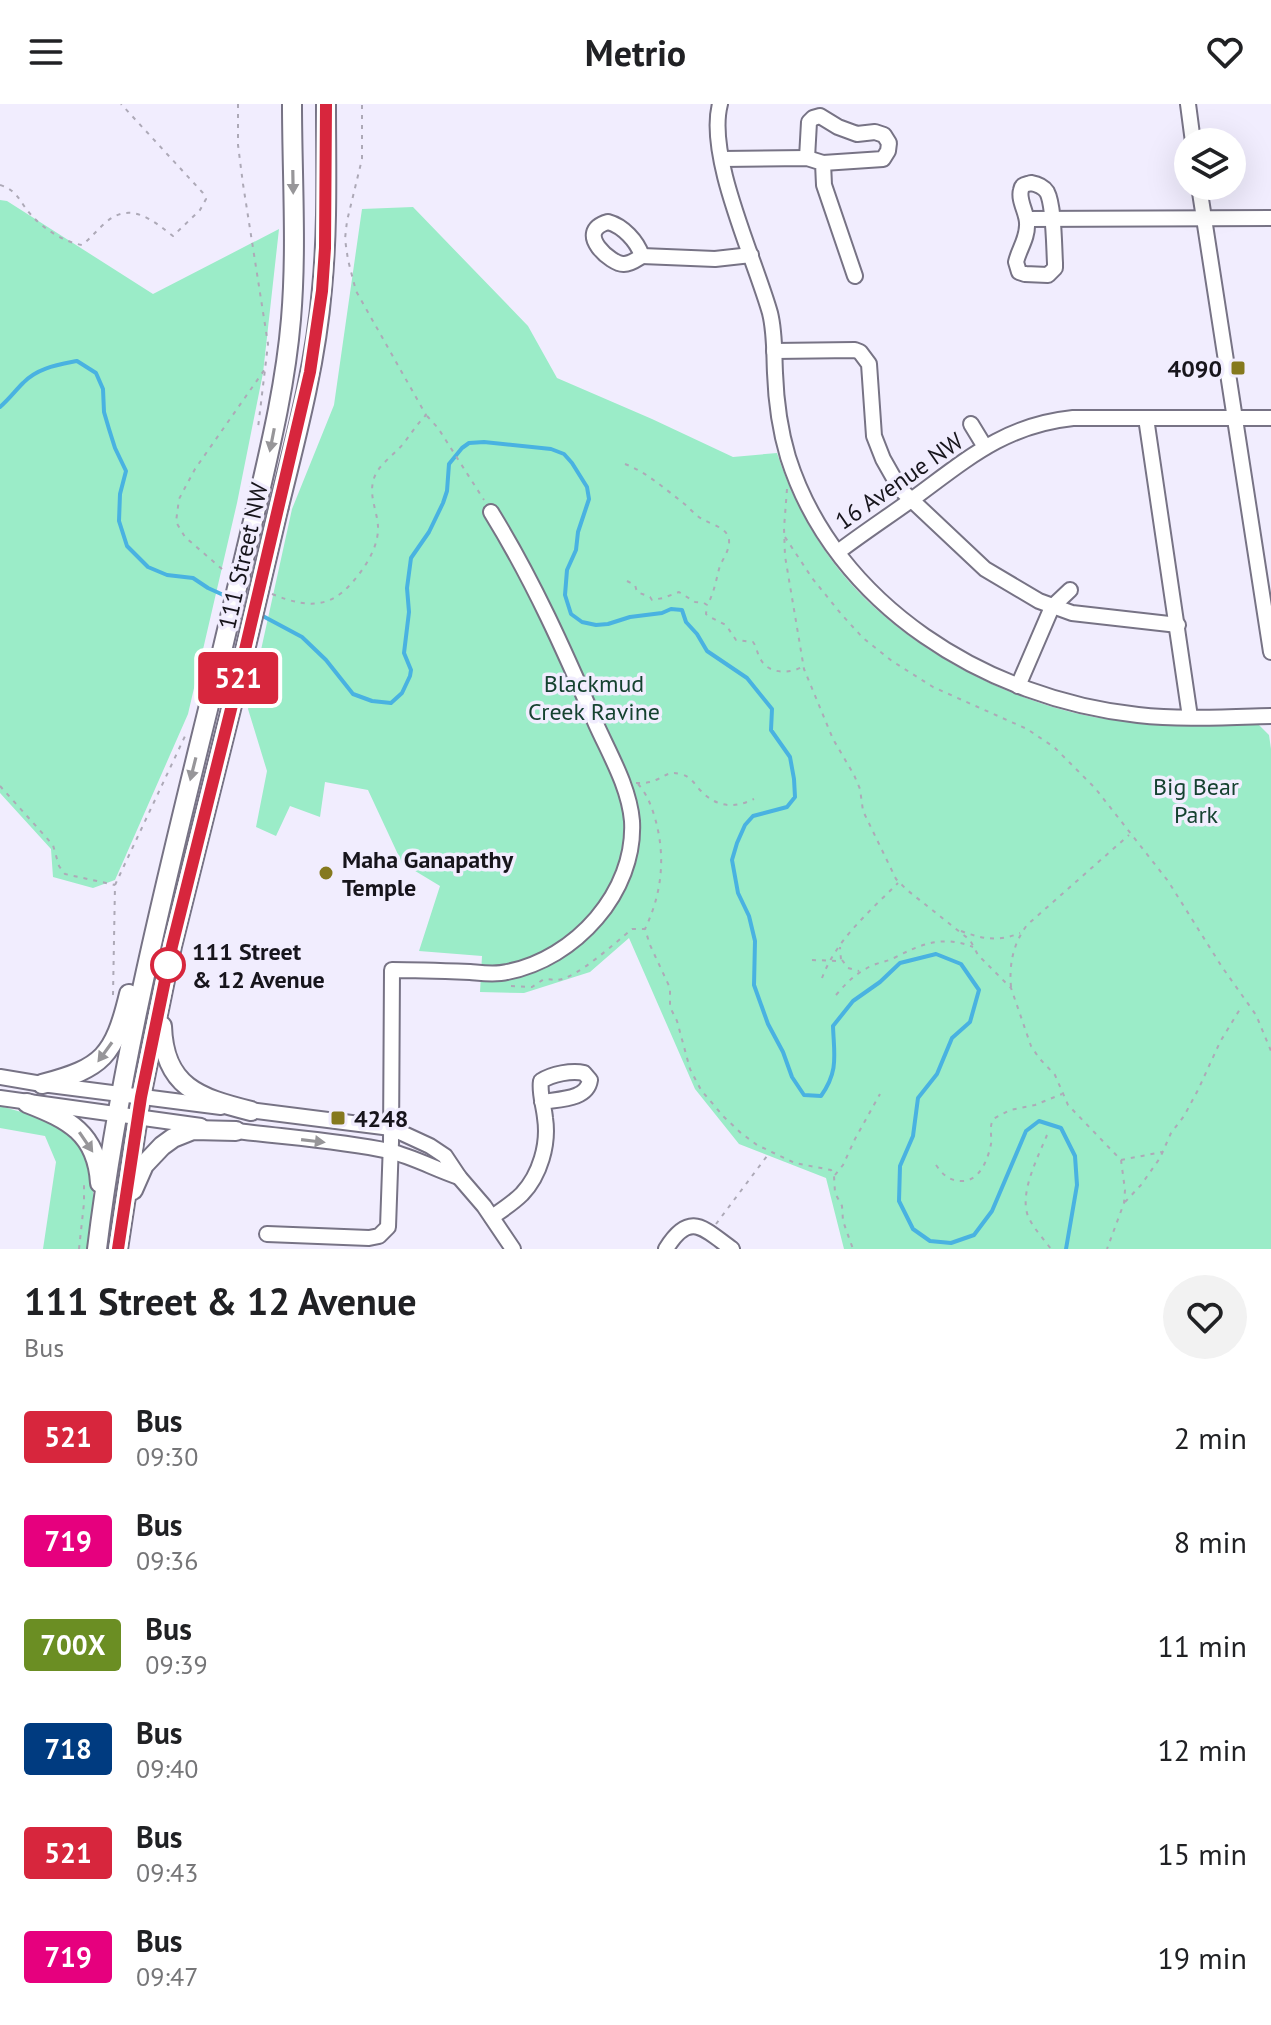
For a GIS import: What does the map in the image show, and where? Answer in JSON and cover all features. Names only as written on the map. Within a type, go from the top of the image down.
[{"type":"main road","name":"111 Street NW","points":[[97,1249],[120,1094],[161,901],[278,411],[291,321],[292,104]]},
{"type":"main road","name":"111 Street NW","points":[[118,1249],[141,1097],[172,946],[310,372],[322,291],[327,208],[326,104]]},
{"type":"main road","points":[[42,1084],[73,1076],[97,1063],[109,1049],[124,1017],[142,942],[161,901]]},
{"type":"main road","points":[[162,999],[163,1042],[177,1078],[196,1094],[251,1111]]},
{"type":"main road","points":[[27,1103],[61,1117],[85,1137],[99,1170],[102,1211]]},
{"type":"main road","points":[[123,1211],[144,1165],[173,1138],[193,1130],[236,1131]]},
{"type":"street","points":[[1188,104],[1191,128]]},
{"type":"street","points":[[715,105],[725,176],[770,313],[777,406],[787,455],[806,500],[838,552],[876,596],[917,631],[964,661],[1046,696],[1137,715],[1271,716]]},
{"type":"street","points":[[722,159],[807,158],[823,163],[883,159],[889,143],[884,135],[875,132],[857,134],[820,116],[809,122],[807,158]]},
{"type":"street","points":[[823,163],[824,185],[855,276]]},
{"type":"street","points":[[1038,184],[1047,193],[1052,219],[1055,268],[1051,273],[1025,274],[1017,269],[1016,262],[1027,232],[1027,219],[1021,189],[1024,185],[1038,184]]},
{"type":"street","points":[[1201,200],[1271,652]]},
{"type":"street","points":[[1027,219],[1271,218]]},
{"type":"street","points":[[642,256],[715,259],[751,255]]},
{"type":"street","points":[[774,351],[860,352],[869,364],[874,436],[892,476],[900,489],[985,569],[1052,607],[1072,613],[1178,625]]},
{"type":"street","name":"16 Avenue NW","points":[[838,552],[985,447],[1015,431],[1047,421],[1073,418],[1271,418]]},
{"type":"street","points":[[1146,418],[1190,717]]},
{"type":"street","name":"16 Avenue NW","points":[[971,424],[985,447]]},
{"type":"street","points":[[267,1234],[369,1238],[379,1236],[389,1223],[392,970],[505,973],[533,964],[567,945],[591,924],[608,904],[624,871],[632,824],[630,785],[551,620],[491,512]]},
{"type":"street","points":[[1018,686],[1052,607],[1070,590]]},
{"type":"street","points":[[0,1077],[251,1111],[391,1141],[437,1170],[459,1177]]},
{"type":"street","points":[[0,1098],[236,1131],[391,1141],[409,1135],[440,1151],[513,1249]]},
{"type":"street","points":[[492,1217],[523,1192],[540,1164],[546,1135],[542,1102]]},
{"type":"street","points":[[666,1249],[678,1233],[698,1227],[710,1232],[729,1248]]},
{"type":"path","points":[[0,185],[12,189],[46,229],[74,244],[82,245],[106,222],[118,213],[127,211],[146,218],[173,236],[200,210],[206,199],[121,104]]},
{"type":"path","points":[[222,569],[185,537],[176,522],[179,499],[195,469],[266,368],[268,344],[238,145],[238,104]]},
{"type":"path","points":[[362,104],[362,159],[345,239],[356,291],[426,415],[438,428],[479,493]]},
{"type":"path","points":[[268,592],[309,605],[330,601],[349,589],[369,560],[377,539],[373,480],[378,470],[426,415]]},
{"type":"path","points":[[625,464],[654,480],[702,520],[727,534],[727,553],[706,614],[726,625],[736,640],[753,642],[765,665],[783,672],[803,666]]},
{"type":"path","points":[[787,491],[785,556],[803,666],[833,739],[860,789],[863,811],[899,883],[970,940],[978,955],[1011,988]]},
{"type":"path","points":[[784,536],[812,578],[863,638],[933,687],[1027,729],[1054,747],[1095,788],[1168,881],[1256,1015],[1271,1051]]},
{"type":"path","points":[[627,581],[635,585],[637,592],[652,600],[679,592],[707,605]]},
{"type":"path","points":[[112,998],[115,885],[190,725]]},
{"type":"path","points":[[630,785],[672,773],[685,775],[702,793],[730,806],[754,799]]},
{"type":"path","points":[[630,785],[647,794],[659,835],[662,855],[658,895],[645,929],[670,988],[670,1007],[690,1069],[701,1090],[741,1133],[757,1145],[795,1163],[831,1170],[853,1249]]},
{"type":"path","points":[[0,786],[53,845],[59,866],[65,874],[115,885]]},
{"type":"path","points":[[1107,1249],[1124,1203],[1121,1160],[1068,1105],[1055,1075],[1031,1046],[1011,988],[1010,974],[1011,958],[1021,933],[1044,909],[1130,835]]},
{"type":"path","points":[[822,978],[828,961],[840,946],[899,883]]},
{"type":"path","points":[[511,986],[532,987],[544,979],[562,979],[603,954],[632,929],[645,929]]},
{"type":"path","points":[[959,930],[997,940],[1021,933]]},
{"type":"path","points":[[836,995],[850,978],[913,948],[941,941],[974,947]]},
{"type":"path","points":[[840,946],[841,960],[848,968],[861,972]]},
{"type":"path","points":[[812,960],[841,960]]},
{"type":"path","points":[[1124,1203],[1141,1185],[1163,1152],[1240,1009]]},
{"type":"path","points":[[834,1176],[843,1165],[880,1094]]},
{"type":"path","points":[[936,1165],[950,1179],[965,1181],[973,1178],[986,1160],[993,1119],[1010,1110],[1035,1105],[1063,1094]]},
{"type":"path","points":[[1047,1135],[1024,1202],[1032,1224],[1051,1249]]},
{"type":"path","points":[[710,1232],[771,1151]]},
{"type":"path","points":[[1121,1160],[1163,1152]]},
{"type":"path","points":[[79,1249],[84,1177]]},
{"type":"green space","points":[[0,200],[7,201],[153,294],[279,229],[263,373],[237,503],[188,714],[115,880],[93,888],[53,877],[51,849],[0,793]]},
{"type":"green space","name":"Blackmud Creek Ravine","points":[[413,207],[528,326],[557,378],[733,457],[777,453],[803,515],[840,571],[894,624],[925,647],[996,686],[1070,712],[1144,723],[1258,724],[1269,735],[1271,1249],[844,1249],[826,1178],[739,1144],[695,1089],[629,938],[590,972],[524,993],[480,992],[482,956],[419,951],[440,886],[402,863],[368,790],[325,782],[320,817],[290,806],[276,836],[256,827],[267,771],[248,709],[292,509],[334,405],[362,209]]},
{"type":"green space","points":[[0,1106],[64,1124],[84,1144],[93,1170],[93,1208],[87,1249],[43,1249],[56,1162],[45,1136],[0,1128]]},
{"type":"waterway","points":[[0,407],[29,378],[48,368],[77,361],[96,373],[103,389],[104,412],[109,429],[126,471],[120,494],[119,521],[127,546],[148,567],[167,575],[193,578],[230,598]]},
{"type":"waterway","points":[[259,614],[302,637],[326,660],[353,694],[372,701],[391,703],[402,693],[411,670],[404,653],[411,558],[429,532],[443,503],[449,464],[469,443],[551,449],[564,454],[587,487],[589,499],[578,532],[576,550],[567,570],[565,595],[571,614],[582,622],[596,625],[671,609],[682,610],[686,622],[707,651],[747,678],[772,709],[771,730],[790,757],[795,797],[787,807],[753,816],[745,825],[732,860],[738,893],[749,916],[755,941],[754,985],[792,1077],[804,1095],[821,1096],[833,1071],[833,1026],[853,1001],[900,963],[936,954],[961,964],[979,990],[970,1022],[952,1038],[937,1074],[918,1098],[913,1136],[900,1166],[899,1201],[913,1229],[930,1241],[951,1243],[974,1235],[992,1211],[1026,1131],[1039,1121],[1061,1128],[1075,1156],[1077,1185],[1066,1249]]},
{"type":"bus line","name":"521","points":[[118,1249],[141,1097],[172,946],[310,372],[325,248],[326,104]]},
{"type":"place","name":"4090","points":[[1238,368]]},
{"type":"place","name":"Maha Ganapathy Temple","points":[[326,873]]},
{"type":"place","name":"111 Street & 12 Avenue","points":[[168,965]]},
{"type":"place","name":"4248","points":[[338,1118]]},
{"type":"park label","name":"Big Bear Park","points":[[1196,800]]}]
